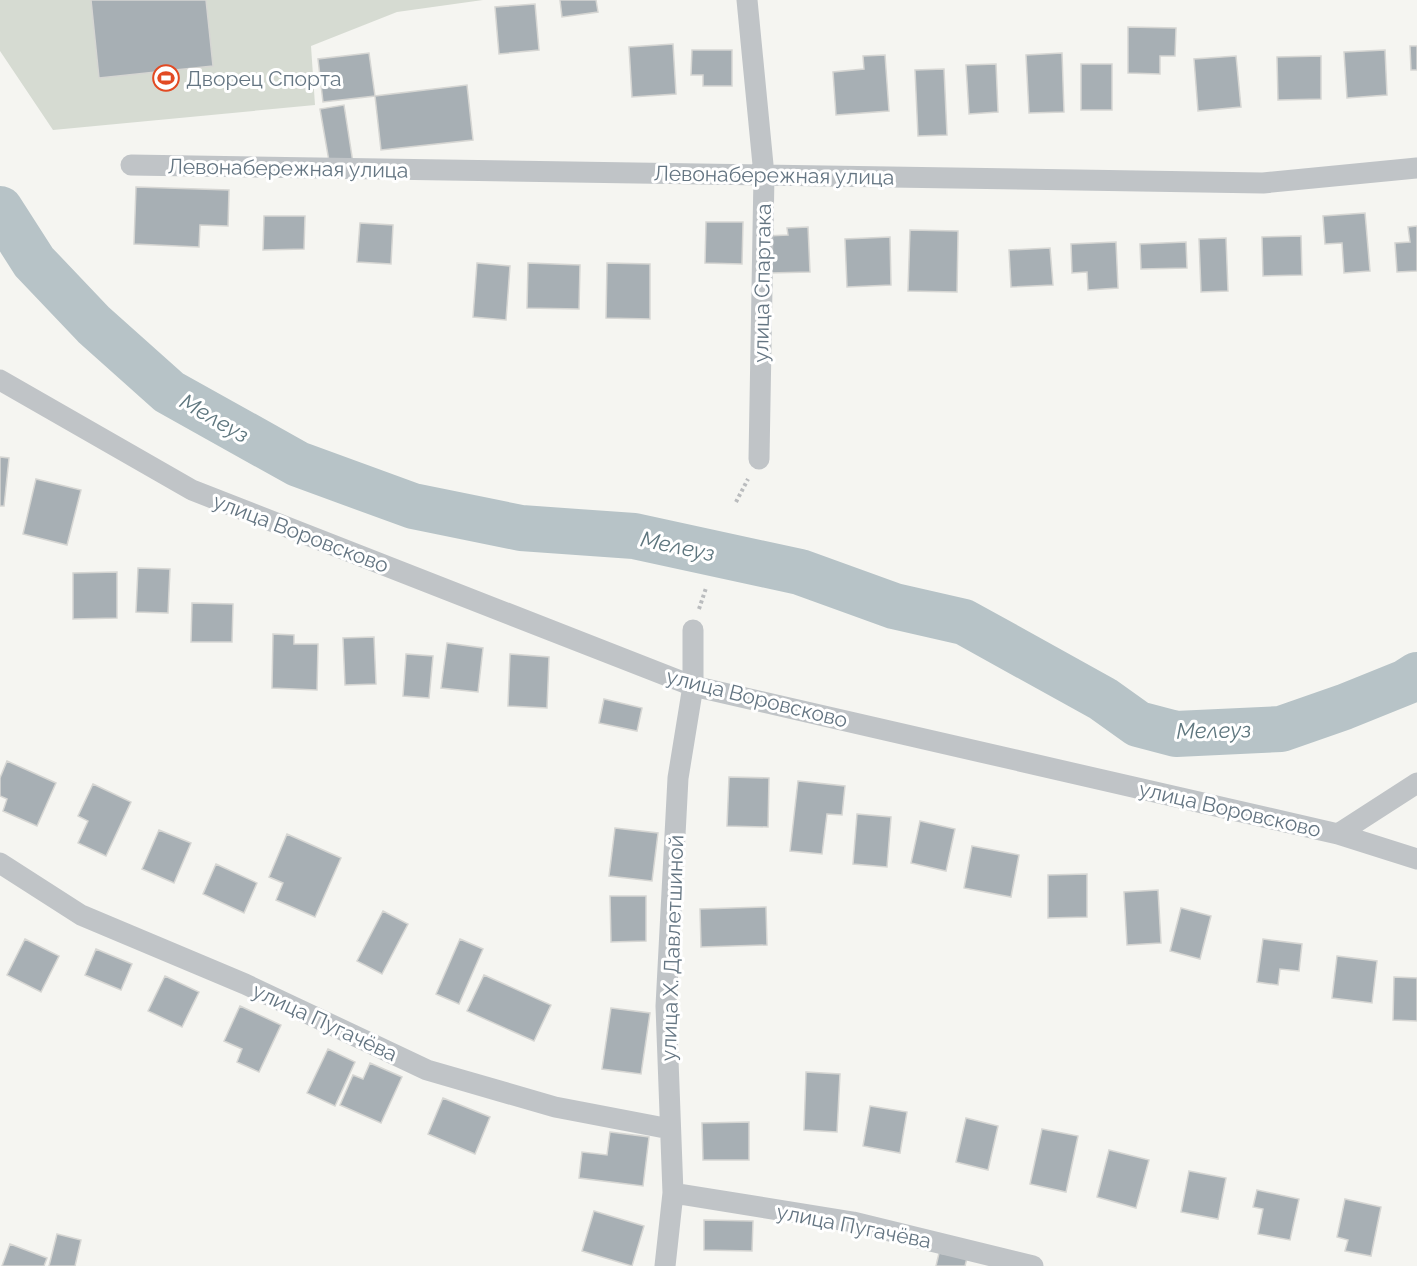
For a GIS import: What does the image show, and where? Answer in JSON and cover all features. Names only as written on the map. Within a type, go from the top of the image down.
[{"type":"street","name":"улица Спартака","points":[[747,0],[764,175],[759,459]]},
{"type":"street","name":"Левонабережная улица","points":[[131,165],[1263,183],[1417,168]]},
{"type":"street","name":"улица Воровсково","points":[[0,380],[192,490],[693,686],[1338,834],[1417,859]]},
{"type":"street","name":"улица Х. Давлетшиной","points":[[665,1266],[673,1193],[666,1006],[678,778],[693,686],[693,630]]},
{"type":"street","points":[[1338,834],[1417,783]]},
{"type":"street","name":"улица Пугачёва","points":[[0,863],[81,915],[245,984],[427,1070],[555,1107],[670,1129]]},
{"type":"street","name":"улица Пугачёва","points":[[673,1193],[853,1222],[1033,1266]]},
{"type":"shaded area","name":"Дворец Спорта","points":[[0,0],[483,0],[397,12],[311,46],[315,105],[53,130],[0,51]]},
{"type":"building","points":[[91,0],[206,0],[213,66],[99,78]]},
{"type":"building","points":[[560,0],[596,0],[598,12],[562,17]]},
{"type":"building","points":[[535,4],[539,50],[499,54],[495,7]]},
{"type":"building","points":[[1128,27],[1176,28],[1175,56],[1160,56],[1160,74],[1128,73]]},
{"type":"building","points":[[673,44],[676,94],[632,97],[629,47]]},
{"type":"building","points":[[1410,46],[1417,46],[1417,70],[1411,70]]},
{"type":"building","points":[[692,50],[732,50],[732,86],[703,86],[703,75],[691,75]]},
{"type":"building","points":[[1385,50],[1387,95],[1347,98],[1344,52]]},
{"type":"building","points":[[369,53],[375,96],[323,102],[318,59]]},
{"type":"building","points":[[1062,53],[1064,112],[1029,113],[1026,55]]},
{"type":"building","points":[[885,55],[889,111],[836,115],[833,72],[864,69],[863,56]]},
{"type":"building","points":[[1236,56],[1241,107],[1198,111],[1194,59]]},
{"type":"building","points":[[1321,56],[1321,99],[1278,100],[1277,57]]},
{"type":"building","points":[[996,64],[998,112],[969,114],[966,65]]},
{"type":"building","points":[[1081,64],[1112,64],[1112,110],[1081,110]]},
{"type":"building","points":[[944,69],[947,135],[918,136],[915,70]]},
{"type":"building","points":[[467,85],[473,140],[381,150],[375,96]]},
{"type":"building","points":[[344,105],[353,163],[330,167],[320,109]]},
{"type":"building","points":[[136,187],[229,190],[228,226],[200,225],[199,247],[134,244]]},
{"type":"building","points":[[1365,213],[1370,271],[1344,273],[1342,243],[1325,244],[1323,216]]},
{"type":"building","points":[[264,216],[305,216],[304,249],[263,250]]},
{"type":"building","points":[[706,222],[743,222],[742,264],[705,263]]},
{"type":"building","points":[[360,223],[393,225],[391,264],[357,262]]},
{"type":"building","points":[[1417,226],[1417,271],[1397,272],[1395,243],[1410,242],[1408,227]]},
{"type":"building","points":[[808,227],[810,272],[768,273],[766,236],[788,235],[787,228]]},
{"type":"building","points":[[910,230],[958,231],[957,292],[908,291]]},
{"type":"building","points":[[1301,236],[1302,275],[1263,276],[1262,237]]},
{"type":"building","points":[[890,237],[891,285],[847,287],[845,239]]},
{"type":"building","points":[[1226,238],[1228,291],[1201,292],[1199,239]]},
{"type":"building","points":[[1116,242],[1118,288],[1088,290],[1087,272],[1072,273],[1071,244]]},
{"type":"building","points":[[1186,242],[1187,268],[1141,269],[1140,244]]},
{"type":"building","points":[[1050,248],[1053,285],[1011,287],[1009,250]]},
{"type":"building","points":[[477,263],[510,266],[506,320],[473,317]]},
{"type":"building","points":[[528,263],[580,265],[579,309],[527,308]]},
{"type":"building","points":[[607,263],[650,264],[650,319],[606,318]]},
{"type":"building","points":[[0,457],[9,458],[4,506],[0,506]]},
{"type":"building","points":[[36,479],[81,490],[67,545],[23,534]]},
{"type":"building","points":[[138,568],[170,569],[168,613],[136,612]]},
{"type":"building","points":[[117,572],[117,618],[73,619],[73,573]]},
{"type":"building","points":[[192,603],[233,604],[232,642],[191,642]]},
{"type":"building","points":[[273,634],[294,635],[294,644],[318,644],[317,690],[272,688]]},
{"type":"building","points":[[374,637],[376,684],[345,685],[343,638]]},
{"type":"building","points":[[447,643],[483,648],[478,692],[441,688]]},
{"type":"building","points":[[406,654],[433,656],[429,698],[403,696]]},
{"type":"building","points":[[510,654],[549,657],[547,708],[508,706]]},
{"type":"building","points":[[604,699],[642,708],[637,731],[599,723]]},
{"type":"building","points":[[7,761],[56,783],[37,826],[3,811],[7,799],[0,796],[0,778]]},
{"type":"building","points":[[729,777],[769,778],[768,827],[727,826]]},
{"type":"building","points":[[798,781],[845,786],[842,815],[827,814],[822,854],[790,851]]},
{"type":"building","points":[[93,784],[131,802],[106,856],[78,843],[88,821],[78,816]]},
{"type":"building","points":[[857,814],[891,817],[887,867],[853,864]]},
{"type":"building","points":[[920,821],[955,829],[946,871],[911,863]]},
{"type":"building","points":[[615,828],[658,833],[652,881],[609,876]]},
{"type":"building","points":[[159,830],[191,843],[174,883],[142,869]]},
{"type":"building","points":[[287,834],[341,858],[315,917],[276,900],[283,883],[269,877]]},
{"type":"building","points":[[972,846],[1019,855],[1011,897],[964,888]]},
{"type":"building","points":[[216,864],[257,883],[244,913],[203,894]]},
{"type":"building","points":[[1087,874],[1087,917],[1048,918],[1048,875]]},
{"type":"building","points":[[1158,890],[1161,943],[1127,945],[1124,892]]},
{"type":"building","points":[[610,896],[646,896],[646,941],[611,942]]},
{"type":"building","points":[[766,907],[767,945],[701,947],[700,909]]},
{"type":"building","points":[[1181,908],[1211,916],[1200,959],[1170,951]]},
{"type":"building","points":[[383,911],[408,924],[382,974],[357,961]]},
{"type":"building","points":[[25,939],[59,956],[41,992],[7,975]]},
{"type":"building","points":[[460,939],[483,949],[459,1004],[436,994]]},
{"type":"building","points":[[1263,939],[1302,944],[1299,971],[1280,969],[1278,985],[1257,982]]},
{"type":"building","points":[[96,949],[132,964],[121,990],[85,975]]},
{"type":"building","points":[[1337,956],[1377,961],[1372,1003],[1332,998]]},
{"type":"building","points":[[484,975],[551,1005],[534,1041],[467,1011]]},
{"type":"building","points":[[165,976],[199,992],[182,1027],[148,1011]]},
{"type":"building","points":[[1394,977],[1417,978],[1417,1021],[1393,1020]]},
{"type":"building","points":[[240,1006],[281,1025],[259,1072],[237,1062],[242,1049],[224,1041]]},
{"type":"building","points":[[611,1008],[650,1013],[641,1074],[602,1069]]},
{"type":"building","points":[[328,1049],[355,1062],[335,1106],[307,1093]]},
{"type":"building","points":[[370,1063],[402,1077],[381,1123],[340,1105],[353,1075],[363,1079]]},
{"type":"building","points":[[806,1072],[840,1074],[837,1132],[804,1130]]},
{"type":"building","points":[[443,1098],[490,1117],[475,1154],[428,1134]]},
{"type":"building","points":[[870,1106],[907,1112],[900,1153],[863,1146]]},
{"type":"building","points":[[966,1118],[998,1126],[988,1170],[956,1162]]},
{"type":"building","points":[[749,1122],[749,1160],[703,1160],[702,1123]]},
{"type":"building","points":[[1042,1129],[1078,1136],[1066,1192],[1030,1184]]},
{"type":"building","points":[[610,1132],[649,1137],[643,1186],[579,1178],[582,1152],[607,1155]]},
{"type":"building","points":[[1109,1150],[1149,1160],[1136,1208],[1097,1197]]},
{"type":"building","points":[[1189,1171],[1226,1178],[1218,1219],[1181,1212]]},
{"type":"building","points":[[1257,1190],[1299,1199],[1290,1240],[1258,1234],[1263,1209],[1253,1207]]},
{"type":"building","points":[[1345,1199],[1381,1207],[1371,1256],[1345,1251],[1348,1240],[1337,1237]]},
{"type":"building","points":[[594,1211],[644,1226],[632,1266],[582,1251]]},
{"type":"building","points":[[704,1220],[753,1221],[752,1251],[704,1250]]},
{"type":"building","points":[[57,1234],[81,1240],[75,1266],[49,1266]]},
{"type":"building","points":[[10,1244],[47,1258],[44,1266],[2,1266]]},
{"type":"building","points":[[939,1253],[967,1258],[965,1266],[936,1266]]},
{"type":"waterway","name":"Мелеуз","points":[[0,209],[34,262],[94,325],[169,392],[298,464],[413,506],[521,528],[634,536],[800,572],[894,606],[964,622],[1103,699],[1138,724],[1176,734],[1281,729],[1344,707],[1406,682],[1417,675]]},
{"type":"place","name":"Дворец Спорта","points":[[166,78]]}]
